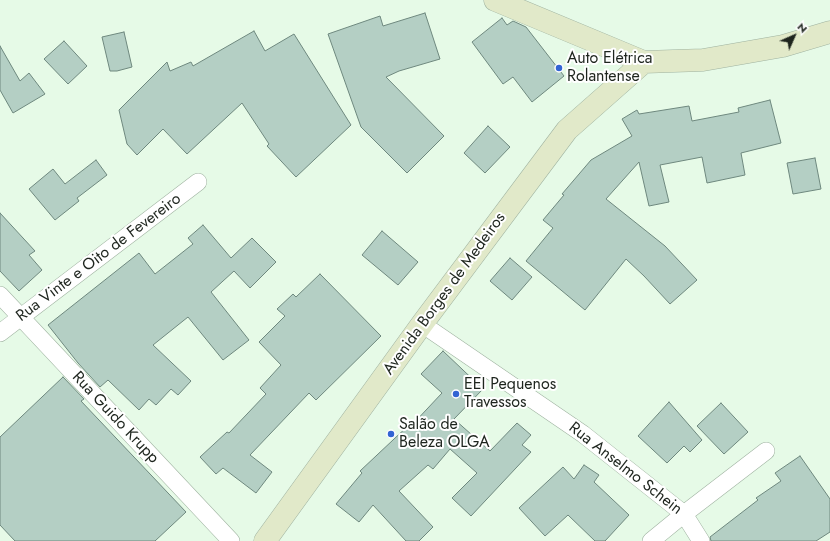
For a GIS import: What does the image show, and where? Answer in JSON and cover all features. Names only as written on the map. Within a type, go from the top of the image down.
[{"type":"main road","points":[[495,0],[644,62],[703,60],[783,46],[830,32]]},
{"type":"main road","name":"Avenida Borges de Medeiros","points":[[265,541],[422,324],[567,130],[644,62]]},
{"type":"street","name":"Rua Vinte e Oito de Fevereiro","points":[[0,333],[198,182]]},
{"type":"street","name":"Rua Guido Krupp","points":[[0,295],[230,541]]},
{"type":"street","name":"Rua Anselmo Schein","points":[[422,324],[583,434],[684,514],[702,541]]},
{"type":"street","points":[[651,541],[766,450]]},
{"type":"building","points":[[425,13],[440,59],[399,71],[386,77],[444,136],[407,173],[361,127],[328,34],[380,16],[383,26]]},
{"type":"building","points":[[502,18],[507,25],[513,21],[526,27],[564,76],[532,102],[513,77],[503,84],[472,42]]},
{"type":"building","points":[[254,31],[265,51],[294,34],[351,125],[296,177],[267,146],[269,144],[242,103],[187,154],[163,129],[137,155],[127,144],[119,110],[167,62],[170,71],[191,62],[193,66]]},
{"type":"building","points":[[124,32],[132,67],[117,71],[110,71],[102,37]]},
{"type":"building","points":[[64,41],[87,66],[68,84],[44,59]]},
{"type":"building","points":[[0,46],[20,81],[29,73],[45,94],[13,113],[0,90]]},
{"type":"building","points":[[770,100],[781,143],[741,153],[745,175],[707,183],[702,157],[660,165],[669,202],[649,206],[639,162],[606,199],[665,246],[697,280],[670,304],[626,259],[585,310],[526,261],[553,228],[543,220],[564,195],[562,194],[591,160],[632,136],[622,119],[637,110],[639,114],[689,106],[692,121],[739,112],[738,108]]},
{"type":"building","points":[[488,126],[510,147],[485,173],[464,153]]},
{"type":"building","points":[[815,158],[821,189],[793,194],[787,163]]},
{"type":"building","points":[[96,160],[107,175],[77,198],[79,201],[55,220],[29,189],[53,169],[65,184]]},
{"type":"building","points":[[0,213],[35,251],[29,255],[42,270],[19,291],[0,271]]},
{"type":"building","points":[[203,225],[231,258],[252,238],[276,262],[250,288],[234,271],[211,292],[249,340],[223,360],[188,317],[153,345],[191,381],[178,395],[171,389],[156,405],[149,399],[139,410],[108,380],[100,387],[78,363],[48,325],[139,253],[155,274],[193,244],[188,238]]},
{"type":"building","points":[[382,231],[418,262],[398,285],[362,255]]},
{"type":"building","points":[[510,258],[532,277],[512,300],[490,281]]},
{"type":"building","points":[[320,274],[381,336],[316,400],[309,393],[250,455],[272,472],[256,493],[223,468],[216,474],[200,457],[227,432],[229,433],[266,394],[260,388],[281,365],[259,342],[285,316],[277,309],[293,294],[296,297]]},
{"type":"building","points":[[443,351],[483,389],[454,419],[490,451],[517,423],[531,435],[522,445],[531,452],[471,516],[452,498],[477,473],[450,449],[433,469],[428,465],[399,491],[433,527],[419,541],[406,541],[373,505],[359,522],[336,504],[362,473],[360,471],[410,424],[412,425],[442,393],[421,374]]},
{"type":"building","points":[[63,377],[84,399],[81,401],[186,512],[155,541],[15,541],[0,525],[0,437]]},
{"type":"building","points":[[669,402],[702,440],[690,452],[684,446],[667,463],[638,436]]},
{"type":"building","points":[[721,403],[748,432],[724,454],[697,426]]},
{"type":"building","points":[[800,456],[830,499],[830,532],[816,541],[711,541],[710,537],[758,500],[756,498],[781,481],[775,473]]},
{"type":"building","points":[[584,465],[599,475],[594,482],[629,515],[605,541],[595,541],[568,515],[545,536],[519,508],[563,467],[574,479]]},
{"type":"place","name":"Auto Elétrica Rolantense","points":[[559,68]]},
{"type":"place","name":"EEI Pequenos Travessos","points":[[456,394]]},
{"type":"place","name":"Salão de Beleza OLGA","points":[[391,434]]}]
